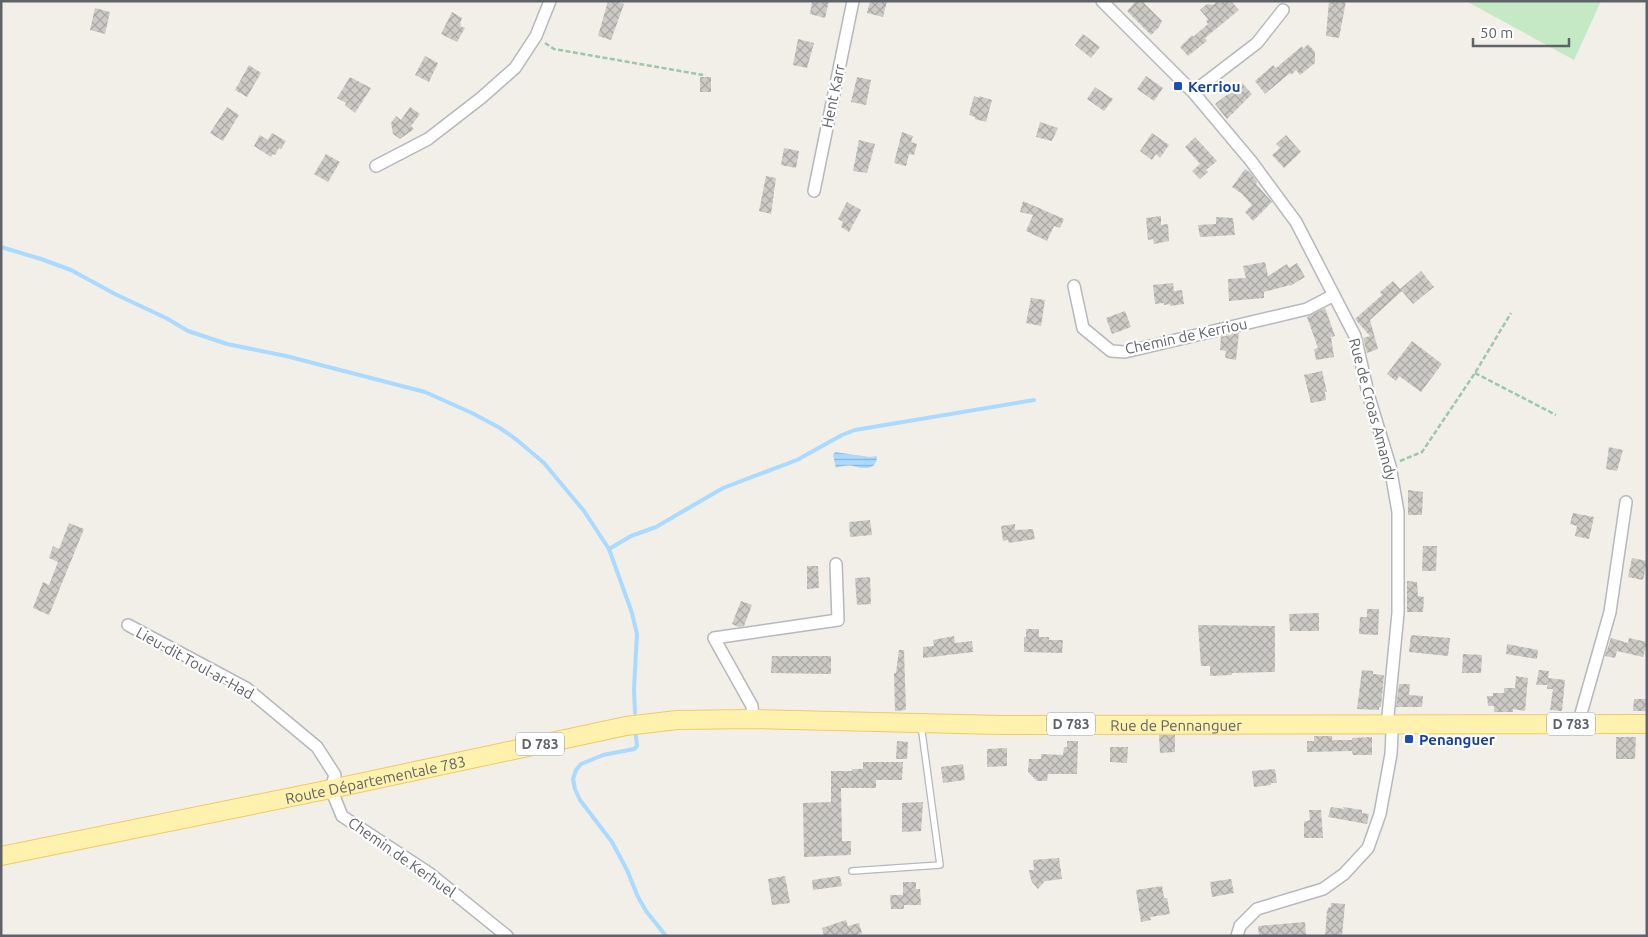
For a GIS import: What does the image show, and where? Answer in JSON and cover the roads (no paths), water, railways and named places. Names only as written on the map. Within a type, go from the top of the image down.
[{"type":"main road","name":"Rue de Pennanguer","points":[[753,719],[1001,725],[1390,723]]},
{"type":"main road","name":"Route Départementale 783","points":[[1,856],[331,789],[626,726],[677,720],[753,719]]},
{"type":"main road","name":"D 783","points":[[1390,723],[1647,724]]},
{"type":"street","points":[[376,166],[428,139],[481,98],[515,68],[536,36],[550,1]]},
{"type":"street","name":"Hent Karr","points":[[814,191],[853,1]]},
{"type":"street","name":"Rue de Croas Amandy","points":[[1102,1],[1193,92],[1251,161],[1296,222],[1354,336],[1390,466],[1398,512],[1398,613],[1388,716],[1392,733],[1391,754],[1380,814],[1368,848],[1344,874],[1323,889],[1257,909],[1240,926],[1237,936]]},
{"type":"street","points":[[1193,92],[1256,43],[1283,10]]},
{"type":"street","name":"Chemin de Kerriou","points":[[1074,286],[1084,328],[1111,350],[1125,352],[1308,310],[1334,295]]},
{"type":"street","points":[[1578,724],[1610,612],[1626,502]]},
{"type":"street","points":[[753,719],[752,706],[714,638],[838,620],[836,564]]},
{"type":"street","name":"Lieu-dit Toul-ar-Had","points":[[128,625],[246,688],[317,747],[335,776],[331,789]]},
{"type":"street","name":"Chemin de Kerhuel","points":[[331,789],[342,816],[430,873],[507,936]]},
{"type":"lane","points":[[852,870],[940,865],[921,723]]},
{"type":"water","points":[[835,452],[870,457],[877,456],[875,464],[869,468],[842,466],[836,468],[833,455]]},
{"type":"waterway","points":[[1,247],[71,270],[188,331],[227,344],[286,356],[425,392],[472,413],[500,428],[517,440],[544,463],[584,511],[609,549],[632,613],[637,634],[634,689],[635,713]]},
{"type":"waterway","points":[[609,549],[631,536],[656,527],[723,488],[797,460],[842,435],[855,430],[1034,400]]},
{"type":"waterway","points":[[636,736],[637,746],[634,749],[603,755],[581,764],[576,770],[573,779],[580,800],[612,842],[646,911],[666,936]]},
{"type":"place","name":"Kerriou","points":[[1178,86]]},
{"type":"place","name":"Penanguer","points":[[1409,739]]}]
